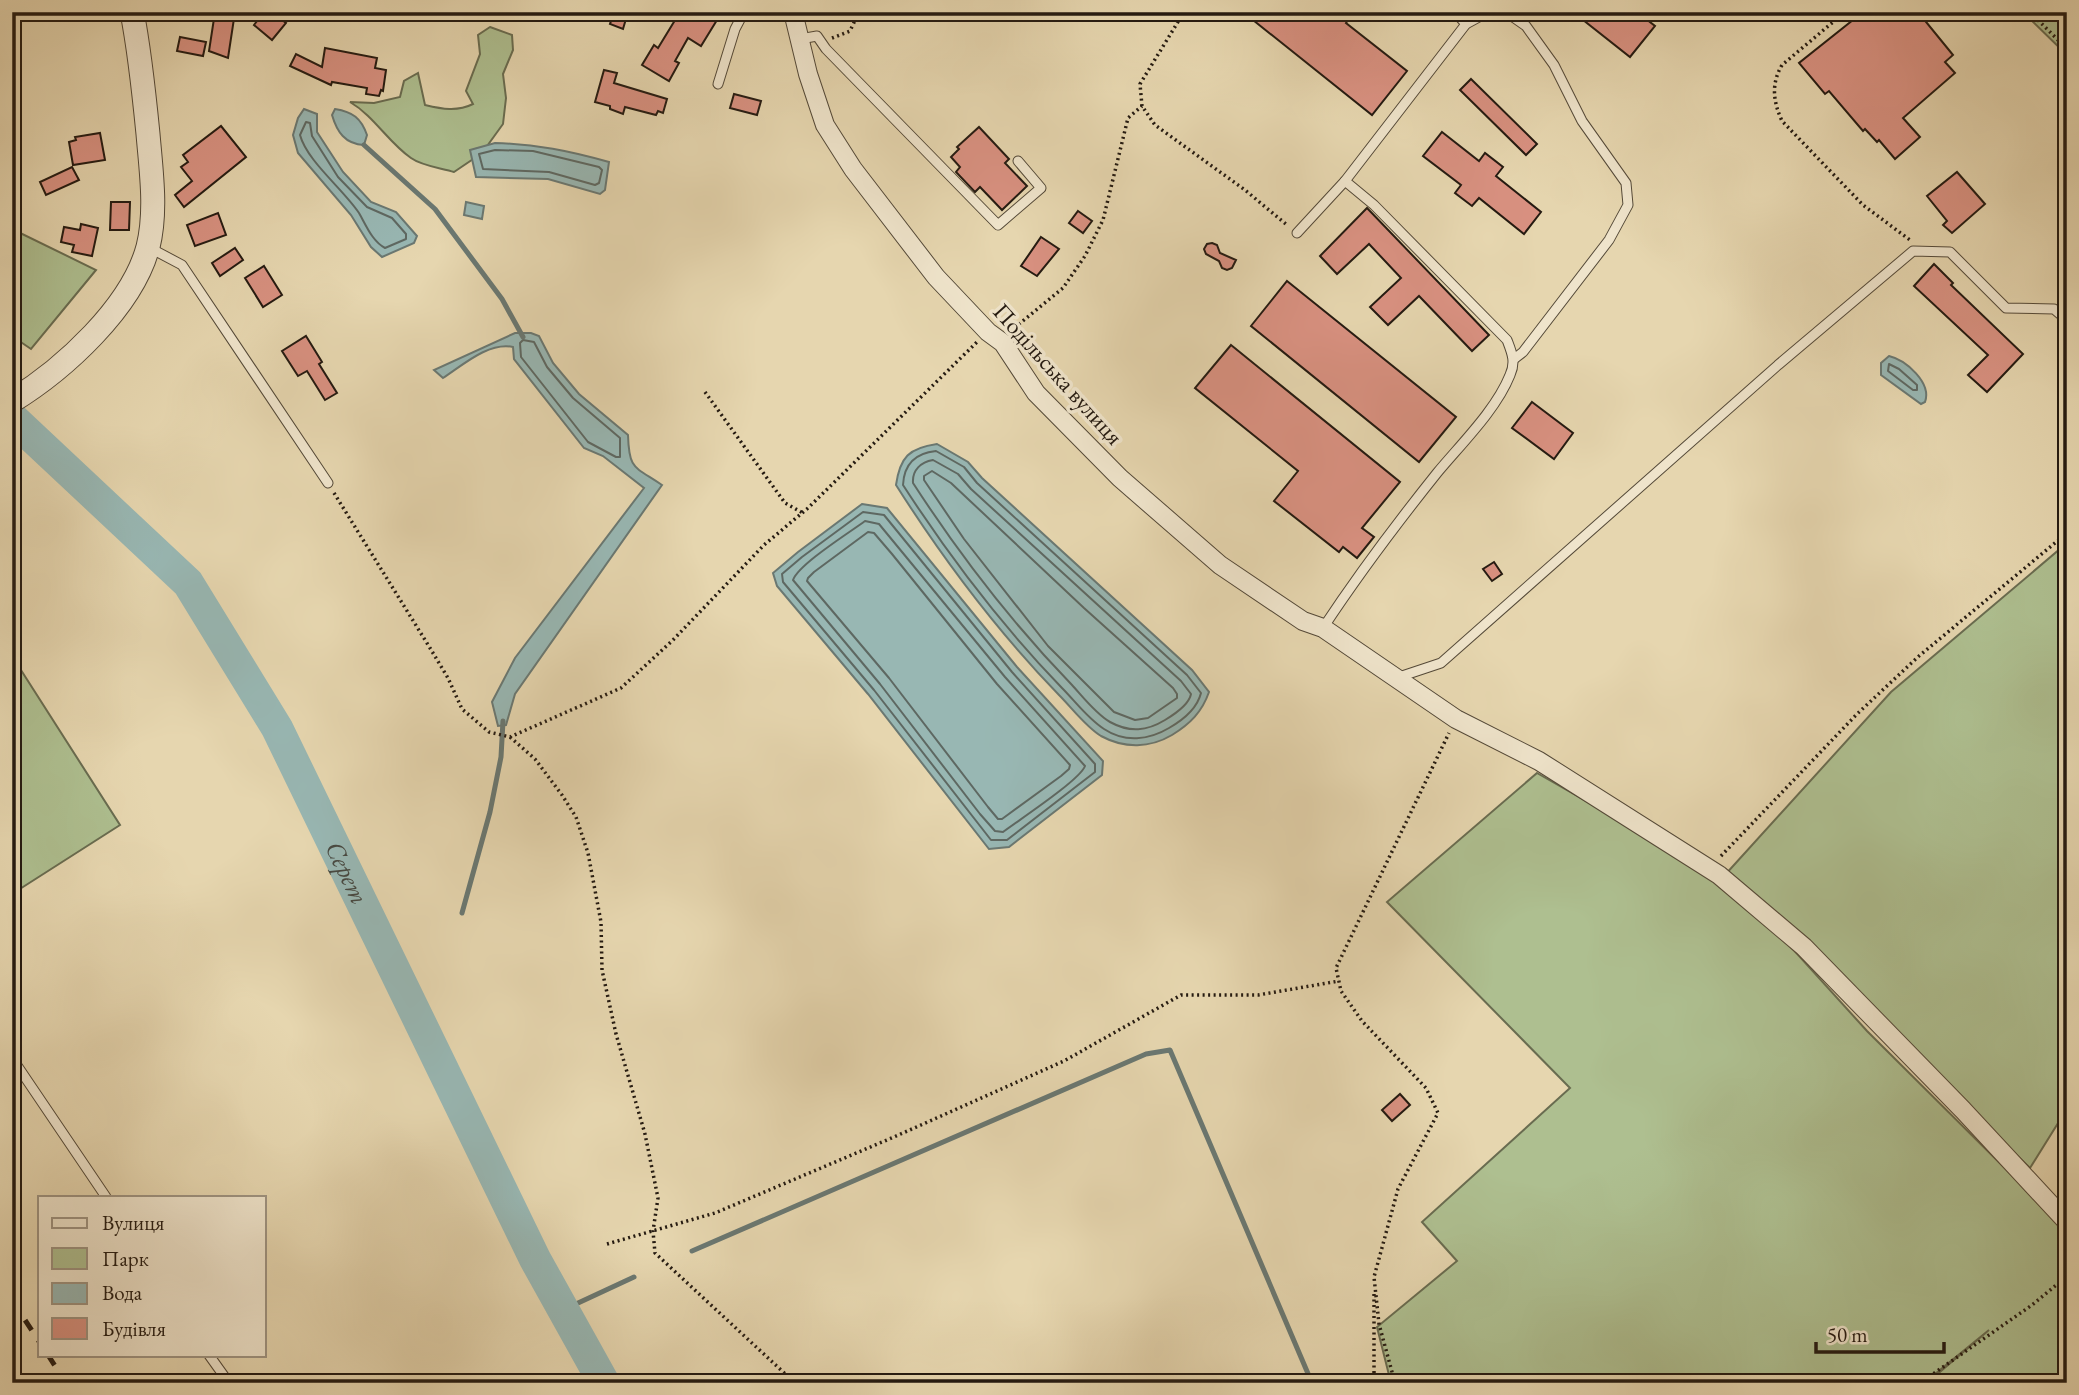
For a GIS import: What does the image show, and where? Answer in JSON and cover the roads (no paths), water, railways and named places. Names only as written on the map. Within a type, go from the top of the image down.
[{"type":"street","points":[[12,401],[60,367],[99,328],[128,289],[148,247],[152,208],[150,162],[140,54],[132,12]]},
{"type":"street","name":"Подільська вулиця","points":[[793,12],[808,38],[808,74],[825,125],[853,169],[936,277],[988,332],[1003,343],[1036,393],[1120,478],[1220,565],[1303,621],[1323,628],[1456,719],[1539,761],[1707,868],[1804,947],[1963,1110],[2067,1222]]},
{"type":"lane","points":[[718,84],[735,29],[744,12]]},
{"type":"lane","points":[[1455,12],[1466,24]]},
{"type":"lane","points":[[1297,233],[1345,181],[1466,24],[1488,12]]},
{"type":"lane","points":[[1506,12],[1526,26],[1554,65],[1582,121],[1626,183],[1628,205],[1609,240],[1523,352],[1514,359]]},
{"type":"lane","points":[[808,38],[826,50],[998,225],[1041,188],[1018,161]]},
{"type":"lane","points":[[1323,628],[1343,596],[1495,401],[1511,375],[1514,359],[1507,340],[1374,205],[1345,181]]},
{"type":"lane","points":[[148,247],[182,265],[328,483]]},
{"type":"lane","points":[[1395,678],[1441,663],[1778,365],[1913,251],[1950,252],[2006,308],[2054,309],[2067,320]]},
{"type":"lane","points":[[12,1058],[105,1196]]},
{"type":"lane","points":[[210,1356],[229,1383]]},
{"type":"water","points":[[304,109],[317,114],[317,132],[343,172],[371,202],[396,212],[417,236],[414,243],[382,257],[371,247],[351,215],[298,153],[293,135]]},
{"type":"water","points":[[335,109],[347,112],[359,120],[367,135],[364,145],[347,140],[343,136],[332,115]]},
{"type":"water","points":[[495,143],[553,149],[609,162],[605,190],[600,194],[548,179],[476,177],[470,150]]},
{"type":"water","points":[[466,202],[484,206],[482,219],[464,215]]},
{"type":"water","points":[[515,333],[539,336],[553,363],[579,394],[628,435],[630,455],[635,466],[662,485],[515,694],[506,725],[498,726],[492,702],[515,658],[644,488],[603,456],[584,448],[514,359],[513,347],[504,346],[485,351],[443,378],[434,370]]},
{"type":"water","points":[[1889,356],[1903,362],[1916,373],[1925,387],[1925,402],[1921,404],[1881,375],[1881,363]]},
{"type":"water","points":[[937,444],[968,462],[982,478],[1192,670],[1209,692],[1203,706],[1190,722],[1172,735],[1155,742],[1137,745],[1119,743],[1090,728],[1036,671],[972,594],[896,485],[903,461],[913,451]]},
{"type":"water","points":[[862,504],[887,508],[1017,667],[1103,761],[1102,775],[1009,847],[989,849],[868,694],[777,586],[773,573]]},
{"type":"waterway","points":[[364,145],[435,209],[502,299],[523,337]]},
{"type":"waterway","name":"Серет","points":[[12,418],[188,583],[277,728],[535,1259],[604,1383]]},
{"type":"waterway","points":[[462,913],[490,812],[501,757],[503,721]]},
{"type":"waterway","points":[[692,1251],[1146,1054],[1170,1050],[1312,1383]]},
{"type":"waterway","points":[[563,1310],[634,1277]]},
{"type":"railway","points":[[12,1300],[38,1340]]},
{"type":"railway","points":[[49,1356],[66,1383]]}]
